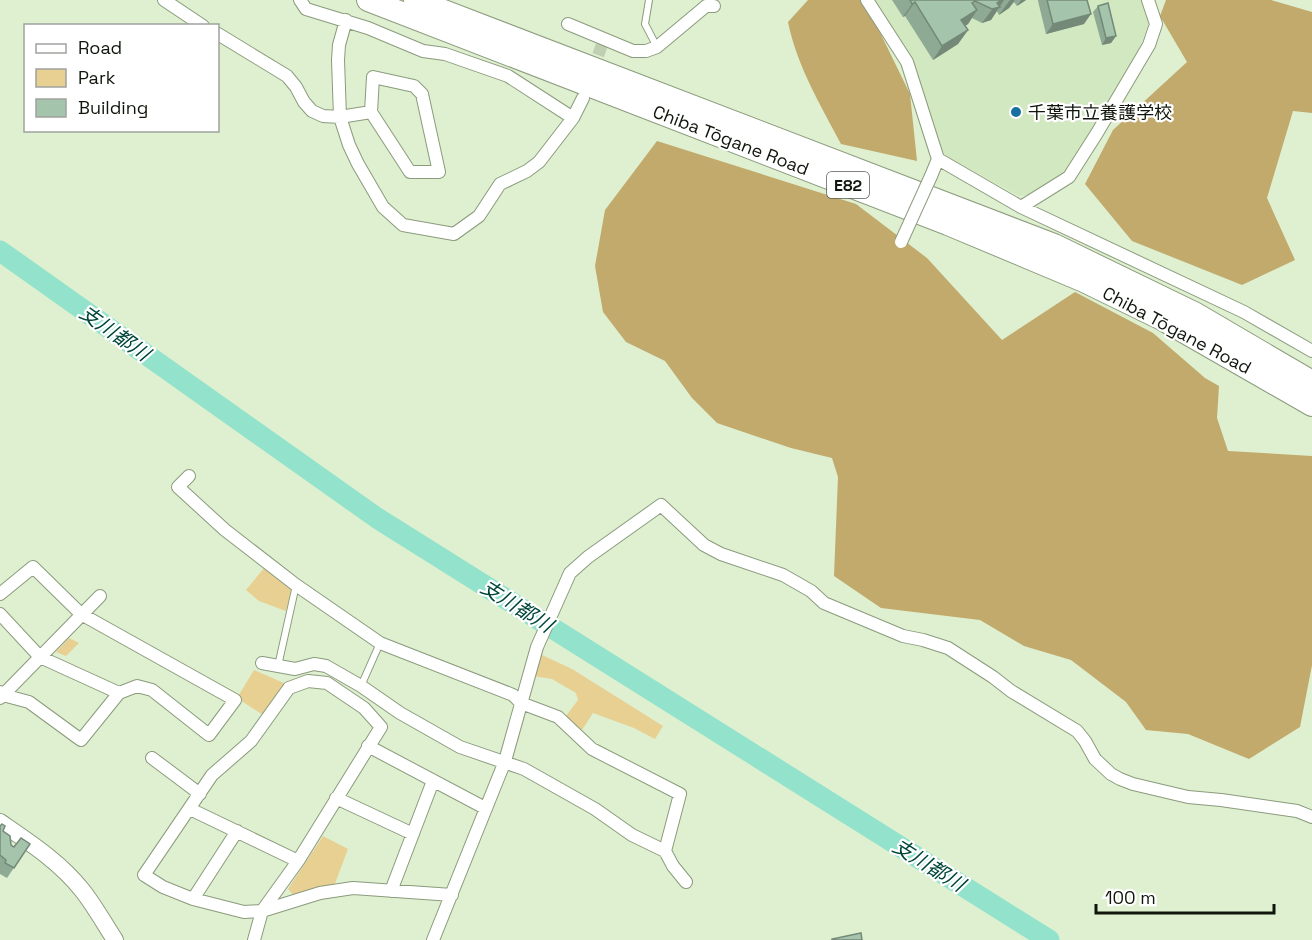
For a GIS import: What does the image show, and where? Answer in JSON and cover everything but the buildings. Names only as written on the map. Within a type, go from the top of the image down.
[{"type":"highway","name":"Chiba Tōgane Road","points":[[368,0],[948,224],[1074,277],[1162,319],[1312,405]]},
{"type":"highway","name":"Chiba Tōgane Road","points":[[415,0],[1054,245],[1196,314],[1312,382]]},
{"type":"street","points":[[164,0],[200,24]]},
{"type":"street","points":[[300,0],[306,9],[346,20],[423,51],[445,54],[508,76],[573,118]]},
{"type":"street","points":[[867,0],[907,62],[938,159],[901,242]]},
{"type":"street","points":[[1021,207],[1069,177],[1097,133],[1149,45],[1156,24],[1148,0]]},
{"type":"street","points":[[568,24],[633,51],[646,51],[657,47],[706,6],[714,6]]},
{"type":"street","points":[[346,20],[339,45],[338,60],[340,117],[349,145],[383,207],[403,225],[454,234],[478,216],[500,183],[527,171],[539,162],[573,118],[583,98]]},
{"type":"street","points":[[219,35],[286,76],[312,111],[323,116],[340,117],[371,112]]},
{"type":"street","points":[[373,77],[414,86],[422,94],[439,172],[410,172],[371,112],[373,77]]},
{"type":"street","points":[[938,159],[1021,207],[1244,312],[1312,351]]},
{"type":"street","points":[[189,476],[178,487],[225,530],[296,585],[380,644],[513,695],[521,703],[558,717],[592,749],[680,794],[665,851]]},
{"type":"street","points":[[433,940],[505,761],[537,647],[570,573],[579,564],[661,505],[704,545],[721,554],[783,575],[811,591],[824,603],[903,636],[948,648],[1011,691],[1077,730],[1095,759],[1120,779],[1188,797],[1298,811],[1312,818]]},
{"type":"street","points":[[0,594],[33,567],[81,615],[235,700],[209,735],[152,690],[137,686],[119,693],[81,740],[29,702],[1,695]]},
{"type":"street","points":[[1,695],[100,596]]},
{"type":"street","points":[[0,614],[39,657],[119,693]]},
{"type":"street","points":[[262,663],[295,669],[315,664],[326,666],[361,686],[400,713],[460,747],[505,761],[595,809],[632,835],[665,851],[686,882]]},
{"type":"street","points":[[254,940],[262,911],[298,861],[381,727],[364,708],[327,683],[308,681],[289,688],[251,741],[212,775],[144,875],[163,887],[193,899],[244,912],[262,911],[320,893],[353,888],[452,895]]},
{"type":"street","points":[[368,746],[485,808]]},
{"type":"street","points":[[152,758],[200,794]]},
{"type":"street","points":[[391,891],[433,781]]},
{"type":"street","points":[[336,798],[413,834]]},
{"type":"street","points":[[190,809],[298,861]]},
{"type":"street","points":[[0,822],[51,860],[74,881],[115,940]]},
{"type":"street","points":[[193,899],[237,831]]},
{"type":"lane","points":[[649,0],[645,24],[657,47]]},
{"type":"lane","points":[[278,666],[296,585]]},
{"type":"lane","points":[[361,686],[380,644]]},
{"type":"shaded area","points":[[808,0],[861,0],[872,16],[910,94],[917,161],[841,144],[803,69],[788,22]]},
{"type":"shaded area","name":"千葉市立養護学校","points":[[871,0],[1143,0],[1150,20],[1131,70],[1066,171],[1033,194],[1019,196],[943,154],[909,60]]},
{"type":"shaded area","points":[[1166,0],[1271,0],[1312,12],[1312,113],[1293,111],[1267,198],[1295,260],[1242,285],[1132,241],[1085,184],[1113,130],[1187,62],[1160,16]]},
{"type":"shaded area","points":[[657,141],[856,204],[927,258],[1002,340],[1075,292],[1153,333],[1205,378],[1219,386],[1217,418],[1228,451],[1312,456],[1312,665],[1300,727],[1249,759],[1188,734],[1146,730],[1126,702],[1071,660],[1024,646],[980,620],[881,608],[834,576],[838,477],[832,458],[791,448],[717,423],[692,398],[665,361],[626,342],[603,312],[595,266],[605,210]]},
{"type":"green space","points":[[265,567],[288,584],[291,590],[286,611],[259,601],[246,590]]},
{"type":"green space","points":[[69,638],[79,643],[66,656],[56,652]]},
{"type":"green space","points":[[540,654],[572,669],[663,726],[655,739],[634,728],[593,713],[580,733],[566,716],[578,700],[576,693],[552,679],[533,676]]},
{"type":"green space","points":[[254,670],[286,684],[263,715],[237,698]]},
{"type":"green space","points":[[323,836],[348,849],[334,886],[295,897],[288,889]]},
{"type":"waterway","name":"支川都川","points":[[0,251],[377,518],[1049,940]]},
{"type":"tunnel","points":[[592,72],[604,39]]},
{"type":"place","name":"千葉市立養護学校","points":[[1016,112]]}]
